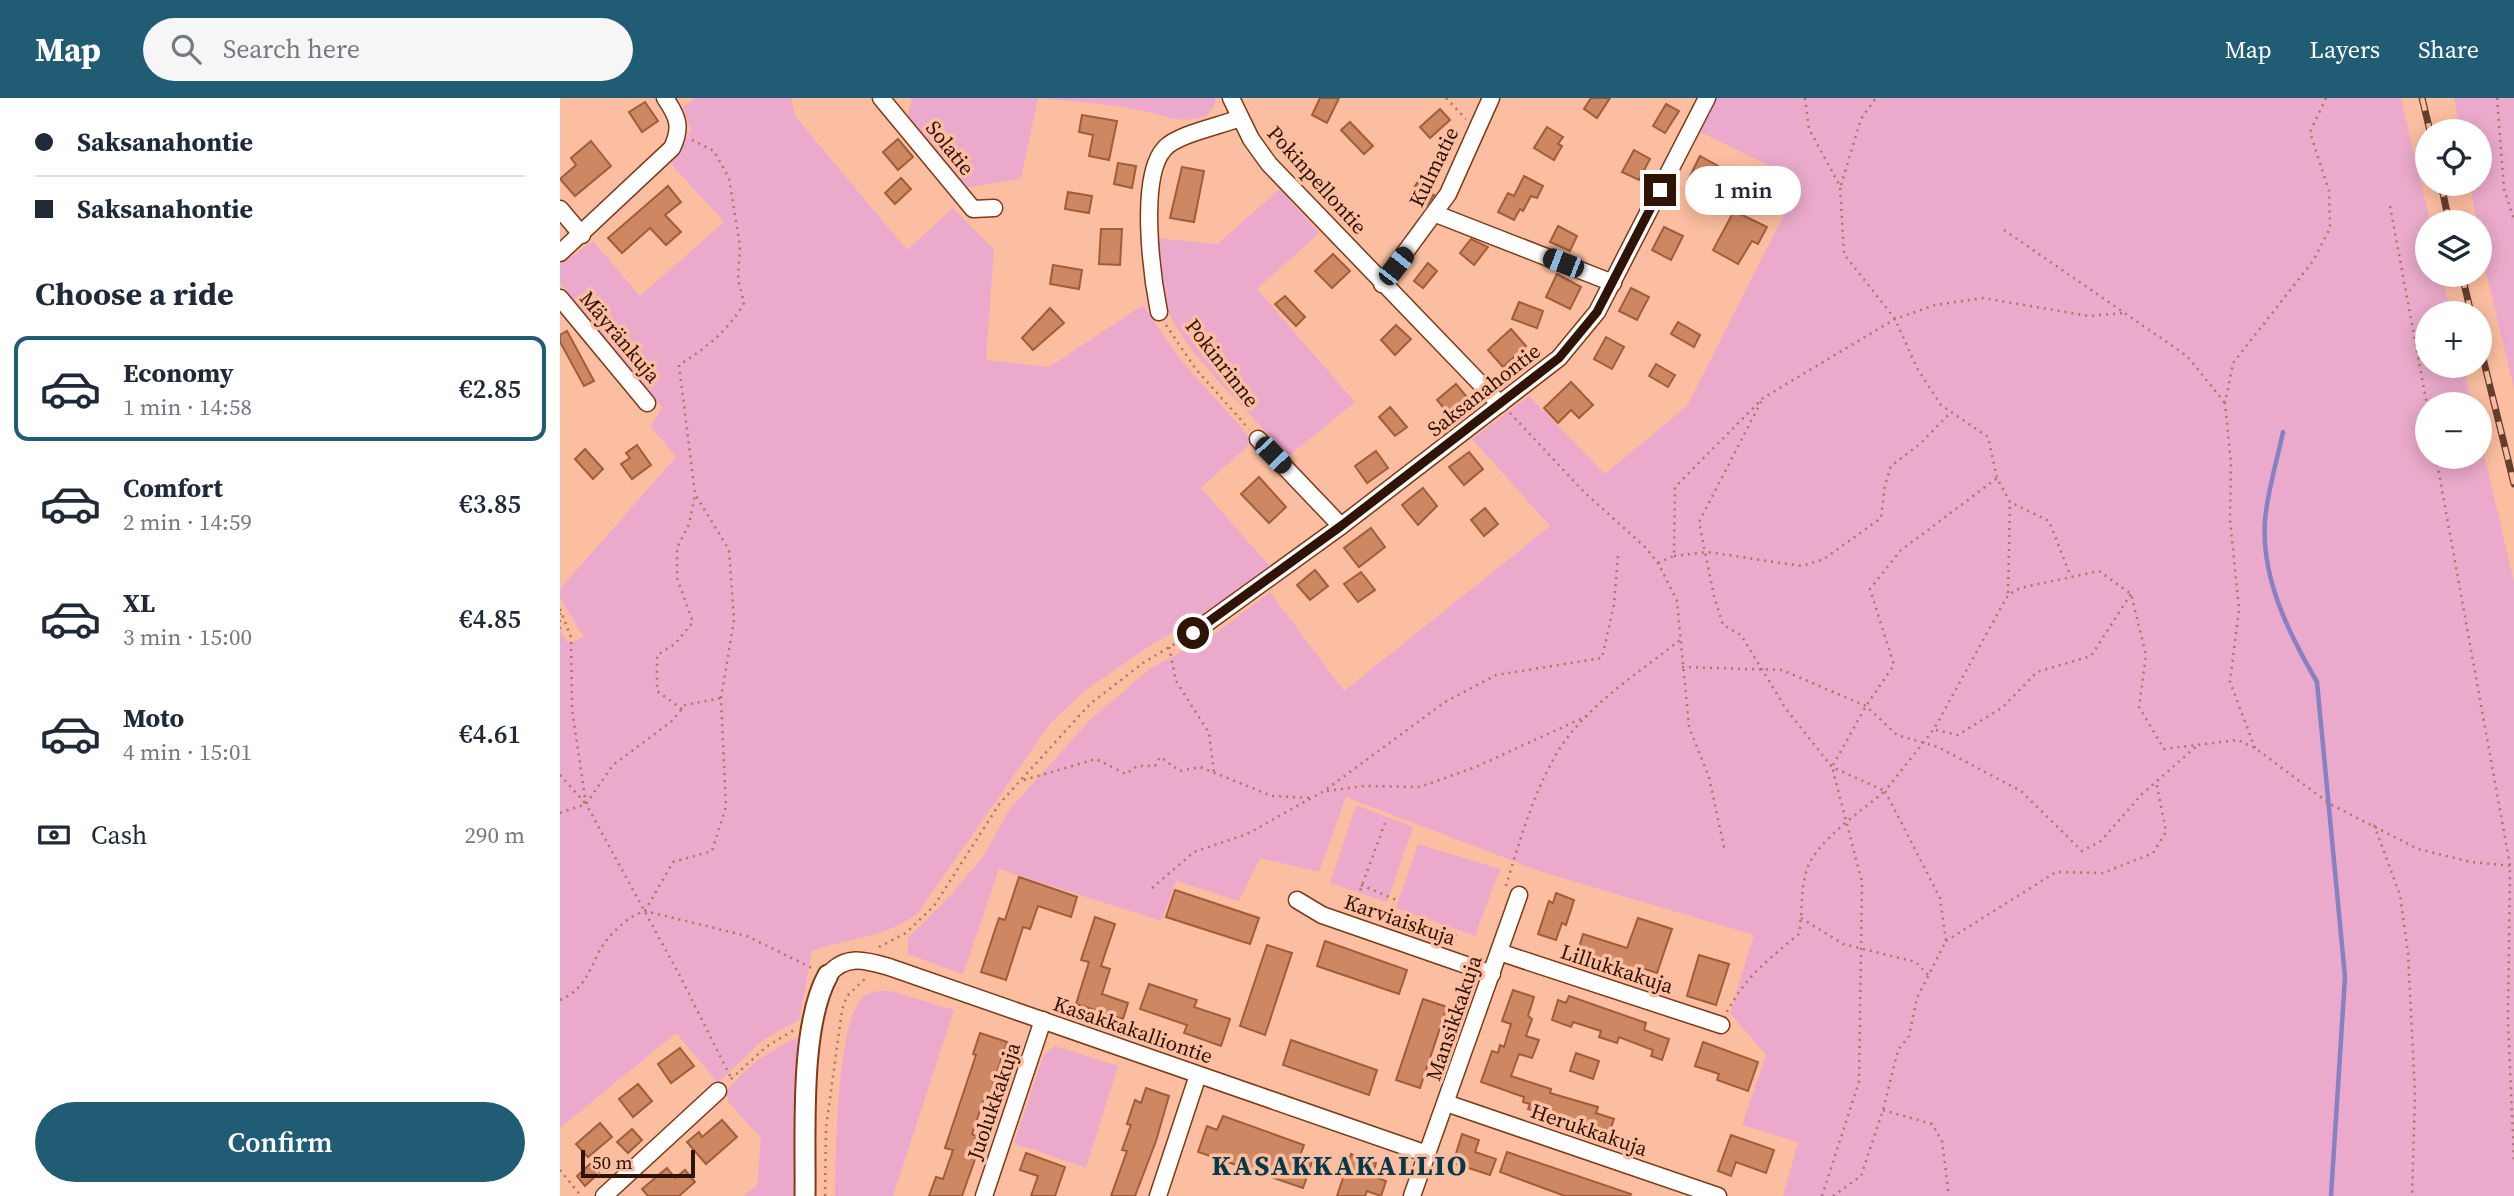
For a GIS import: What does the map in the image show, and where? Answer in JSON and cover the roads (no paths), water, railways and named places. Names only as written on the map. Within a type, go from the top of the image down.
[{"type":"street","points":[[560,253],[672,148],[678,134],[678,116],[665,98]]},
{"type":"street","name":"Solatie","points":[[881,98],[973,209],[994,208]]},
{"type":"street","name":"Pokinpellontie","points":[[1231,98],[1240,118],[1269,164],[1500,404]]},
{"type":"street","name":"Kulmatie","points":[[1382,284],[1436,214],[1452,186],[1491,98]]},
{"type":"street","name":"Saksanahontie","points":[[1193,633],[1341,526],[1559,358],[1597,312],[1707,98]]},
{"type":"street","name":"Pokinrinne","points":[[1160,312],[1150,265],[1150,208],[1156,166],[1163,149],[1180,136],[1211,130],[1240,118]]},
{"type":"street","points":[[560,209],[582,235]]},
{"type":"street","points":[[1436,214],[1613,283]]},
{"type":"street","name":"Mäyränkuja","points":[[560,298],[647,403]]},
{"type":"street","name":"Pokinrinne","points":[[1258,439],[1341,526]]},
{"type":"street","name":"Mansikkakuja","points":[[1412,1196],[1492,974],[1511,896]]},
{"type":"street","name":"Karviaiskuja","points":[[1297,900],[1322,915],[1492,974]]},
{"type":"street","name":"Lillukkakuja","points":[[1499,952],[1721,1025]]},
{"type":"street","name":"Kasakkakalliontie","points":[[828,975],[845,961],[873,962],[1427,1154]]},
{"type":"street","points":[[805,1196],[812,1029],[817,1000],[828,975]]},
{"type":"street","name":"Juolukkakuja","points":[[984,1196],[1043,1020]]},
{"type":"street","points":[[1158,1196],[1198,1075]]},
{"type":"street","points":[[604,1196],[718,1091]]},
{"type":"street","name":"Herukkakuja","points":[[1446,1103],[1718,1196]]},
{"type":"waterway","points":[[2283,432],[2268,499],[2265,542],[2272,584],[2279,605],[2296,645],[2317,682],[2345,977],[2331,1196]]},
{"type":"railway","points":[[2422,98],[2427,119]]},
{"type":"railway","points":[[2444,196],[2446,210]]},
{"type":"railway","points":[[2465,287],[2468,301]]},
{"type":"railway","points":[[2488,378],[2514,484]]},
{"type":"district","name":"KASAKKAKALLIO","points":[[1340,1165]]}]
